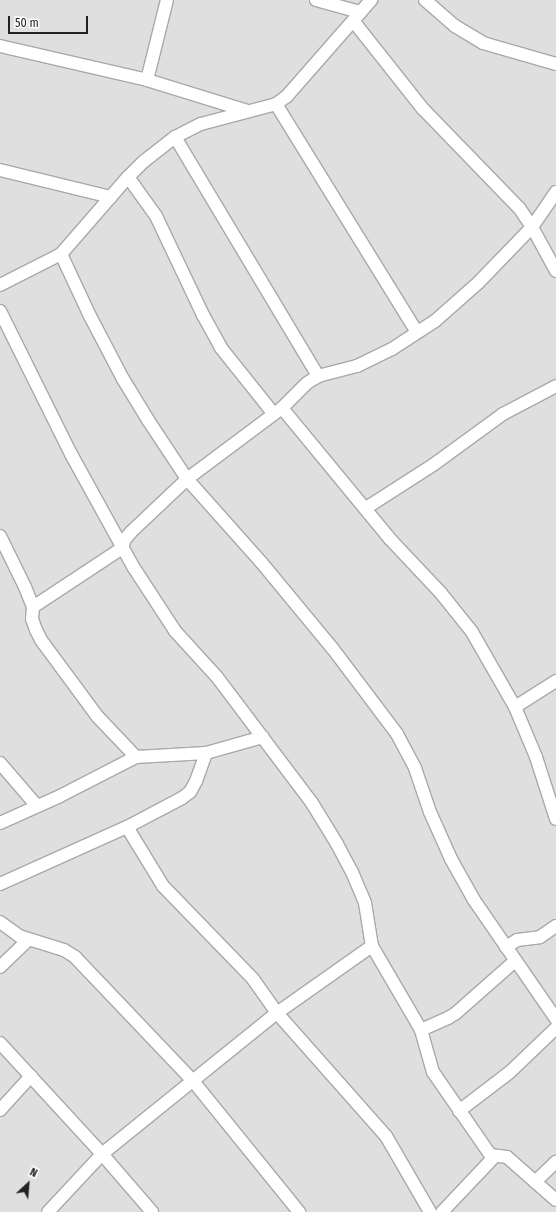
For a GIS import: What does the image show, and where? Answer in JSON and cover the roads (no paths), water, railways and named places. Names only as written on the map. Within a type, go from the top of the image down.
[{"type":"street","points":[[147,80],[167,0]]},
{"type":"street","points":[[316,0],[360,12]]},
{"type":"street","points":[[0,285],[61,254],[128,177],[143,162],[175,137],[201,124],[276,104],[288,96],[372,0]]},
{"type":"street","points":[[425,0],[455,26],[483,43],[556,64]]},
{"type":"street","points":[[354,22],[423,109],[519,208],[532,227],[556,271]]},
{"type":"street","points":[[0,46],[147,80],[248,111]]},
{"type":"street","points":[[276,104],[417,332]]},
{"type":"street","points":[[175,137],[318,376]]},
{"type":"street","points":[[0,170],[111,197]]},
{"type":"street","points":[[128,177],[156,216],[203,315],[222,348],[366,508],[395,545],[456,609],[472,632],[515,707],[536,757],[556,819]]},
{"type":"street","points":[[33,607],[122,548],[125,539],[130,532],[187,479],[278,410],[307,383],[318,376],[357,366],[392,349],[435,321],[478,283],[532,227],[556,192]]},
{"type":"street","points":[[61,254],[89,314],[123,379],[187,479],[261,562],[333,648],[397,734],[416,768],[430,812],[451,859],[474,900],[556,1019]]},
{"type":"street","points":[[0,311],[71,454],[122,548],[175,631],[217,677],[312,803],[352,872],[365,903],[372,946],[421,1030],[433,1072],[489,1153],[495,1156],[507,1157],[556,1200]]},
{"type":"street","points":[[366,508],[433,465],[503,414],[556,386]]},
{"type":"street","points":[[0,536],[33,607],[32,619],[41,640],[98,716],[136,757]]},
{"type":"street","points":[[515,707],[556,681]]},
{"type":"street","points":[[0,823],[136,757],[206,753],[263,737]]},
{"type":"street","points":[[0,884],[127,827],[182,798],[190,792],[196,781],[206,753]]},
{"type":"street","points":[[0,763],[37,806]]},
{"type":"street","points":[[127,827],[163,886],[253,979],[277,1013],[386,1136],[430,1212]]},
{"type":"street","points":[[0,922],[9,930],[29,939],[64,950],[75,957],[193,1081],[299,1212]]},
{"type":"street","points":[[506,947],[517,940],[540,937],[556,926]]},
{"type":"street","points":[[0,967],[29,939]]},
{"type":"street","points":[[48,1212],[102,1154],[277,1013],[372,946]]},
{"type":"street","points":[[421,1030],[456,1013],[515,961]]},
{"type":"street","points":[[459,1111],[510,1072],[556,1028]]},
{"type":"street","points":[[0,1043],[102,1154],[152,1212]]},
{"type":"street","points":[[0,1110],[31,1076]]},
{"type":"street","points":[[442,1212],[495,1156]]},
{"type":"street","points":[[535,1182],[556,1162]]}]
